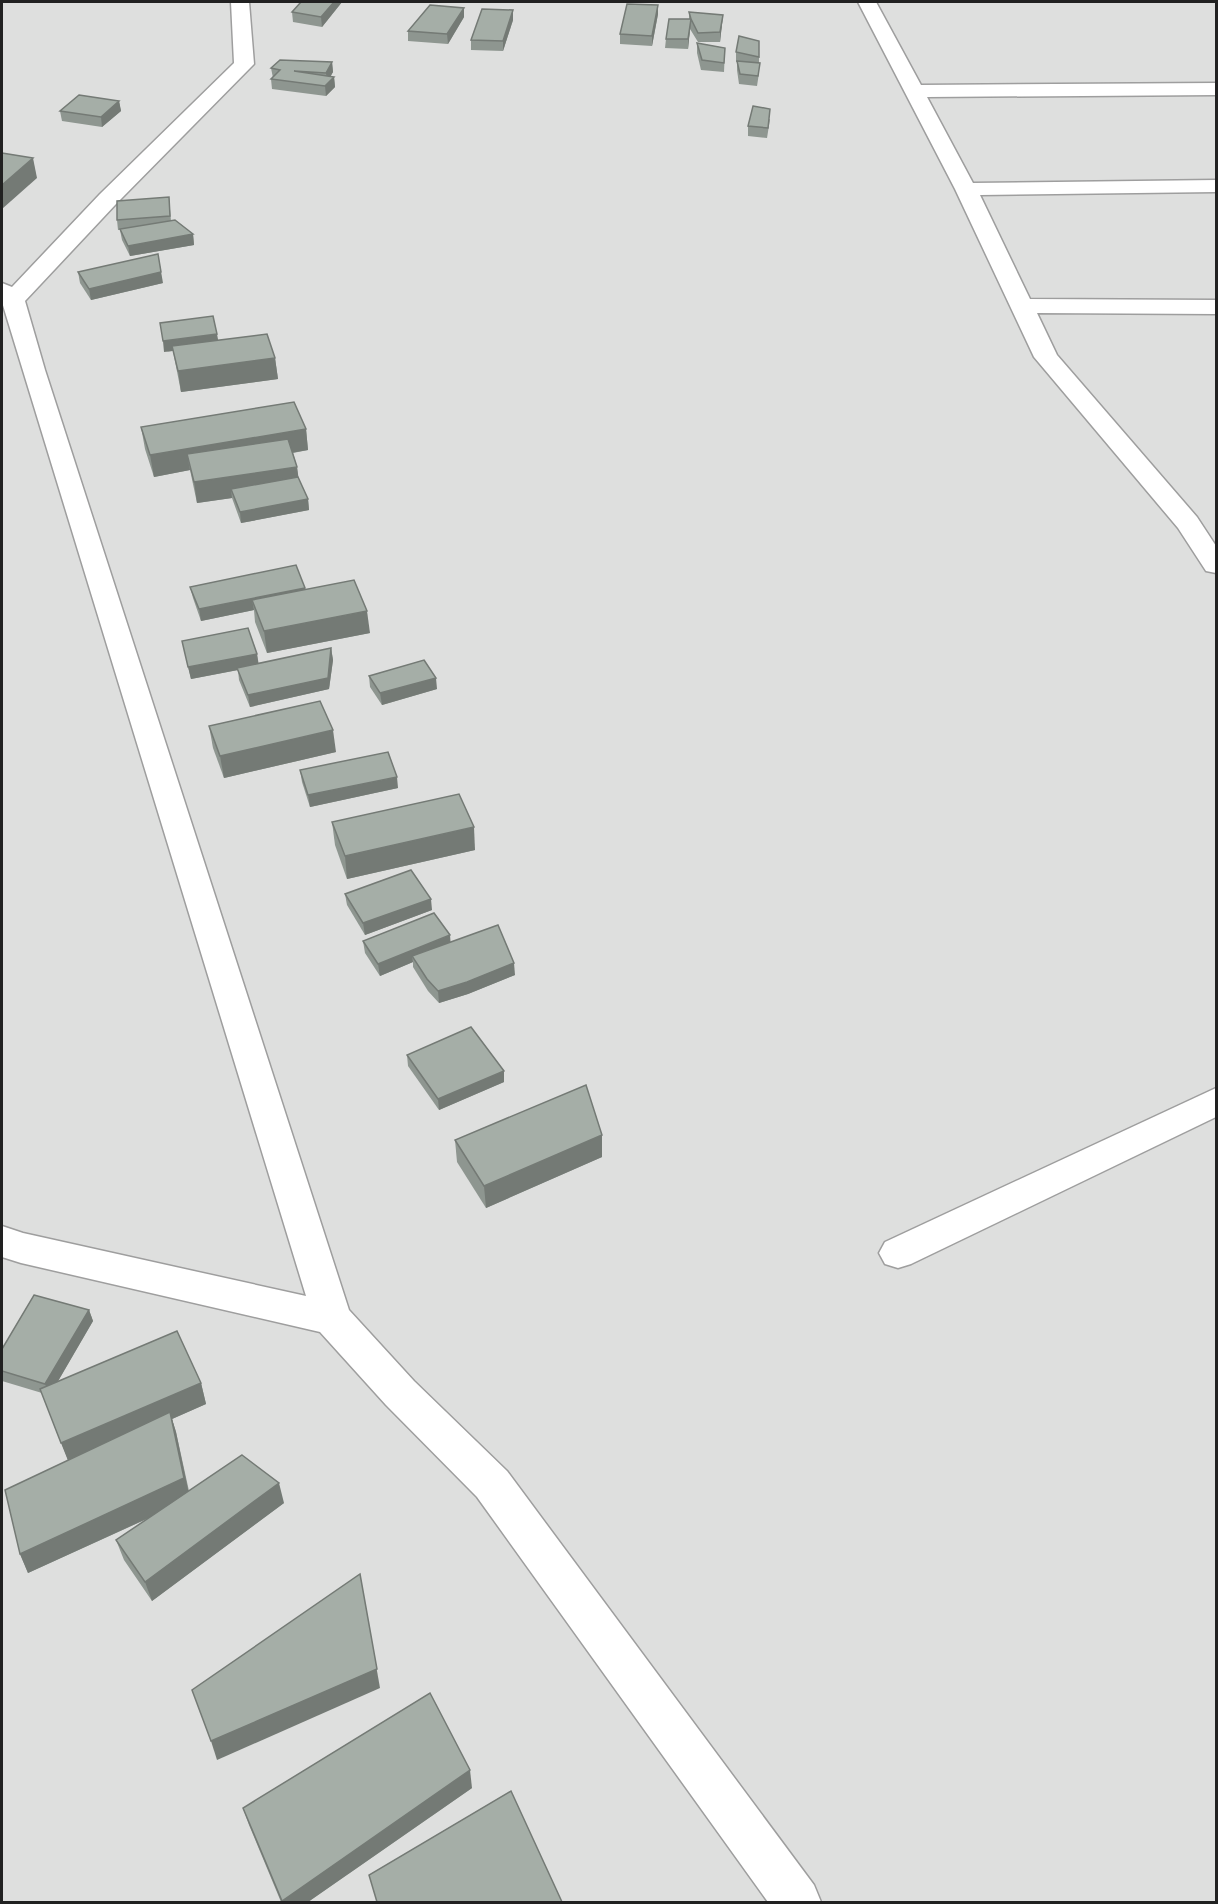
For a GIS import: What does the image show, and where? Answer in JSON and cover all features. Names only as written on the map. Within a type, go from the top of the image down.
[{"type":"street","points":[[240,2],[244,64],[7,295],[33,370],[332,1318],[400,1393],[492,1484],[797,1902]]},
{"type":"street","points":[[867,2],[966,189],[1046,357],[1188,523],[1216,565]]},
{"type":"street","points":[[914,91],[1216,89]]},
{"type":"street","points":[[966,189],[1216,186]]},
{"type":"street","points":[[1022,306],[1216,307]]},
{"type":"street","points":[[1188,523],[1216,519]]},
{"type":"street","points":[[898,1253],[1216,1102]]},
{"type":"street","points":[[2,1241],[21,1248],[332,1318]]},
{"type":"shaded area","points":[[2,2],[1216,2],[1216,1902],[2,1902]]},
{"type":"building","points":[[301,2],[334,2],[321,17],[292,12]]},
{"type":"building","points":[[627,4],[658,5],[652,36],[620,34]]},
{"type":"building","points":[[430,5],[464,8],[447,34],[408,31]]},
{"type":"building","points":[[482,9],[513,10],[503,41],[471,40]]},
{"type":"building","points":[[689,12],[723,15],[720,32],[698,33]]},
{"type":"building","points":[[669,19],[691,19],[688,39],[666,39]]},
{"type":"building","points":[[739,36],[759,41],[759,57],[736,52]]},
{"type":"building","points":[[697,43],[725,48],[724,63],[702,60]]},
{"type":"building","points":[[280,60],[332,62],[326,73],[294,71],[334,77],[325,86],[271,79],[280,70],[271,68]]},
{"type":"building","points":[[737,61],[760,63],[758,76],[740,74]]},
{"type":"building","points":[[79,95],[119,101],[101,117],[60,111]]},
{"type":"building","points":[[753,106],[770,109],[768,128],[748,126]]},
{"type":"building","points":[[2,153],[33,158],[2,185]]},
{"type":"building","points":[[169,197],[170,216],[117,220],[117,201]]},
{"type":"building","points":[[175,220],[193,234],[128,246],[120,229]]},
{"type":"building","points":[[158,254],[161,272],[89,289],[78,272]]},
{"type":"building","points":[[213,316],[217,334],[163,341],[160,323]]},
{"type":"building","points":[[267,334],[275,358],[178,371],[172,346]]},
{"type":"building","points":[[294,402],[306,429],[150,455],[141,427]]},
{"type":"building","points":[[288,439],[297,467],[194,482],[187,454]]},
{"type":"building","points":[[298,477],[308,499],[240,512],[231,489]]},
{"type":"building","points":[[296,565],[305,588],[199,609],[190,587]]},
{"type":"building","points":[[354,580],[367,611],[264,631],[252,600]]},
{"type":"building","points":[[248,628],[257,654],[188,667],[182,641]]},
{"type":"building","points":[[331,648],[328,678],[248,695],[237,668]]},
{"type":"building","points":[[424,660],[436,678],[380,693],[369,676]]},
{"type":"building","points":[[320,701],[333,730],[220,756],[209,726]]},
{"type":"building","points":[[388,752],[397,777],[308,795],[300,770]]},
{"type":"building","points":[[459,794],[474,827],[345,856],[332,822]]},
{"type":"building","points":[[411,870],[431,899],[363,923],[345,894]]},
{"type":"building","points":[[434,913],[450,935],[378,964],[363,941]]},
{"type":"building","points":[[498,925],[514,963],[467,982],[438,991],[412,956]]},
{"type":"building","points":[[471,1027],[504,1071],[438,1099],[407,1055]]},
{"type":"building","points":[[586,1085],[602,1135],[484,1186],[455,1140]]},
{"type":"building","points":[[34,1295],[89,1310],[45,1384],[2,1371],[2,1349]]},
{"type":"building","points":[[177,1331],[201,1383],[61,1443],[40,1389]]},
{"type":"building","points":[[170,1412],[184,1478],[20,1554],[5,1490]]},
{"type":"building","points":[[242,1455],[279,1483],[145,1582],[116,1540]]},
{"type":"building","points":[[360,1574],[377,1669],[211,1741],[192,1690]]},
{"type":"building","points":[[430,1693],[470,1770],[282,1901],[243,1808]]},
{"type":"building","points":[[511,1791],[562,1902],[377,1902],[369,1875]]}]
